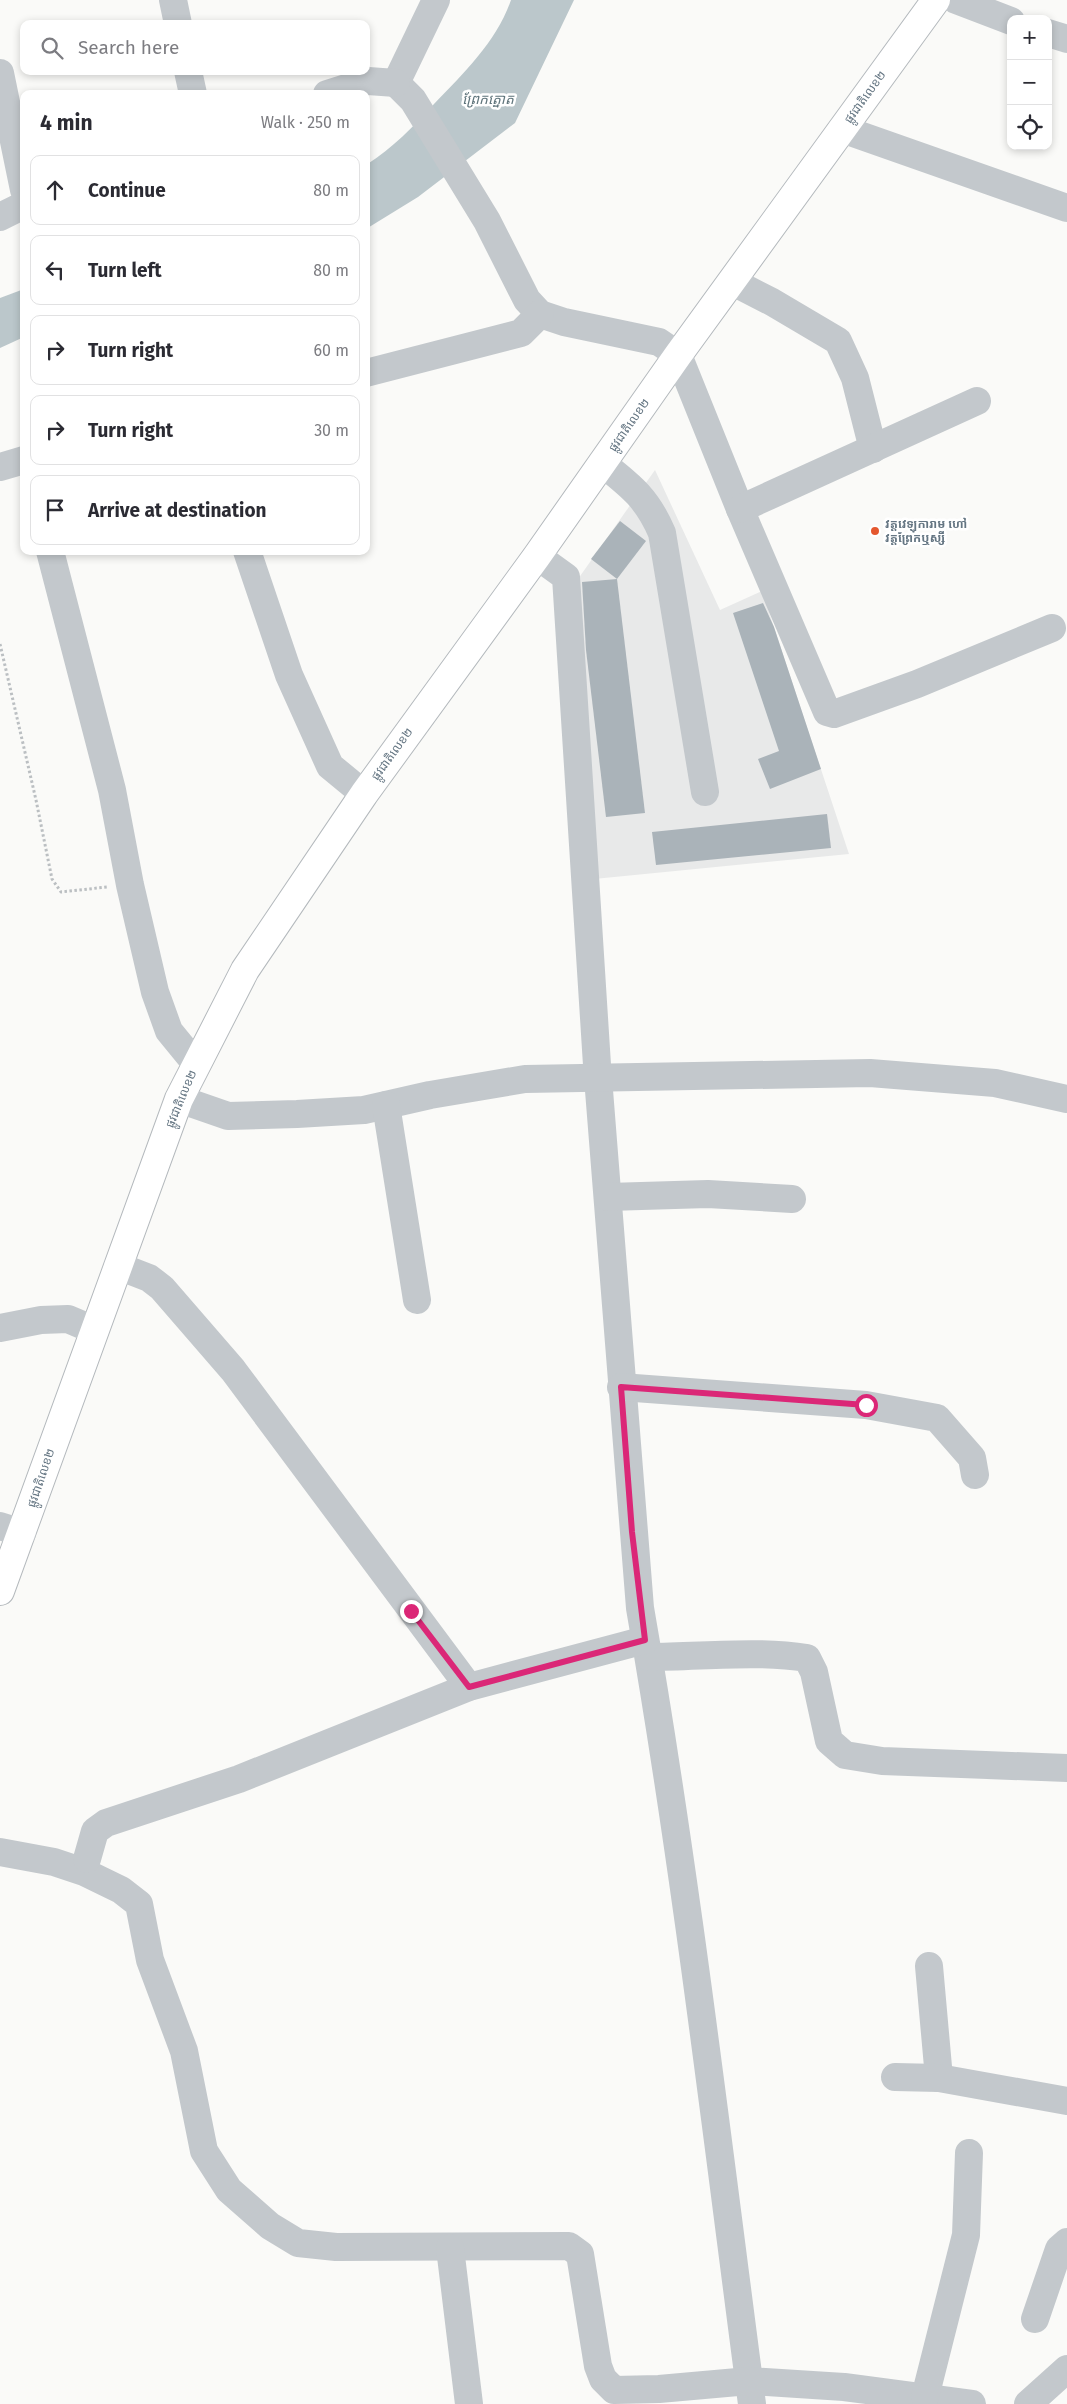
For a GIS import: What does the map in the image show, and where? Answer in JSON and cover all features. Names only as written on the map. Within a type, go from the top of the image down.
[{"type":"highway","name":"ផ្លូវជាតិលេខ២","points":[[0,1591],[11,1530],[94,1330],[179,1099],[244,970],[364,794],[537,556],[678,355],[733,282],[936,0]]},
{"type":"street","points":[[173,0],[177,20]]},
{"type":"street","points":[[404,91],[436,0]]},
{"type":"street","points":[[956,0],[1007,19]]},
{"type":"street","points":[[1052,34],[1067,39]]},
{"type":"street","points":[[0,73],[20,170]]},
{"type":"street","points":[[189,75],[192,90]]},
{"type":"street","points":[[340,90],[368,81],[404,91],[487,221],[527,300],[540,314],[564,322],[659,342],[678,355],[740,509],[827,712],[834,714],[917,684],[1052,628]]},
{"type":"street","points":[[842,129],[1067,208]]},
{"type":"street","points":[[0,217],[20,207]]},
{"type":"street","points":[[733,282],[772,302],[838,341],[855,378],[873,449]]},
{"type":"street","points":[[370,372],[521,333],[540,314]]},
{"type":"street","points":[[740,509],[977,401]]},
{"type":"street","points":[[0,467],[20,461]]},
{"type":"street","points":[[602,463],[637,491],[650,510],[662,534],[706,792]]},
{"type":"street","points":[[51,555],[112,790],[130,885],[156,992],[169,1031],[196,1064]]},
{"type":"street","points":[[248,555],[289,675],[330,766],[364,794]]},
{"type":"street","points":[[537,556],[566,577],[599,1077],[632,1532],[647,1648],[692,1940],[751,2393]]},
{"type":"street","points":[[179,1099],[228,1116],[364,1110],[430,1095],[525,1079],[790,1076],[870,1073],[995,1083],[1067,1099]]},
{"type":"street","points":[[386,1105],[416,1300]]},
{"type":"street","points":[[608,1197],[708,1194],[792,1199]]},
{"type":"street","points":[[118,1266],[149,1278],[162,1288],[233,1370],[469,1687]]},
{"type":"street","points":[[0,1328],[41,1320],[68,1320],[94,1330]]},
{"type":"street","points":[[621,1387],[866,1405],[937,1418],[972,1458],[975,1475]]},
{"type":"street","points":[[87,1858],[95,1831],[106,1823],[239,1779],[469,1687],[647,1648],[788,1655],[807,1658],[814,1672],[829,1741],[845,1755],[882,1761],[1067,1768]]},
{"type":"street","points":[[0,1852],[54,1862],[84,1872],[121,1890],[139,1904],[150,1960],[184,2051],[204,2151],[229,2190],[270,2226],[298,2243],[336,2247],[568,2246],[580,2254],[598,2366],[603,2380],[614,2390],[659,2389],[751,2393],[844,2387],[972,2404]]},
{"type":"street","points":[[929,1966],[939,2078]]},
{"type":"street","points":[[895,2077],[939,2078],[1067,2101]]},
{"type":"street","points":[[925,2397],[966,2235],[969,2153]]},
{"type":"street","points":[[1035,2319],[1059,2249],[1067,2242]]},
{"type":"street","points":[[450,2248],[469,2404]]},
{"type":"street","points":[[1028,2404],[1067,2369]]},
{"type":"path","points":[[0,644],[52,879],[61,892],[130,885]]},
{"type":"shaded area","points":[[655,470],[720,610],[762,591],[849,854],[594,879],[578,579]]},
{"type":"water","name":"ព្រែកត្នោត","points":[[511,0],[574,0],[515,123],[418,197],[370,227],[370,162],[402,137],[468,68],[479,56],[505,15]]},
{"type":"water","points":[[20,290],[20,339],[0,348],[0,298]]},
{"type":"building","points":[[620,521],[646,541],[617,579],[591,559]]},
{"type":"building","points":[[617,579],[645,813],[606,817],[586,650],[582,582]]},
{"type":"building","points":[[763,603],[774,627],[821,769],[770,789],[758,759],[779,751],[733,613]]},
{"type":"building","points":[[827,814],[831,848],[656,865],[652,832]]},
{"type":"place","name":"វត្តវេឡុការាម ហៅ វត្តព្រែកឬស្សី","points":[[875,531]]},
{"type":"route","points":[[411,1611],[469,1687],[645,1640],[632,1532],[621,1387],[866,1405]]}]
